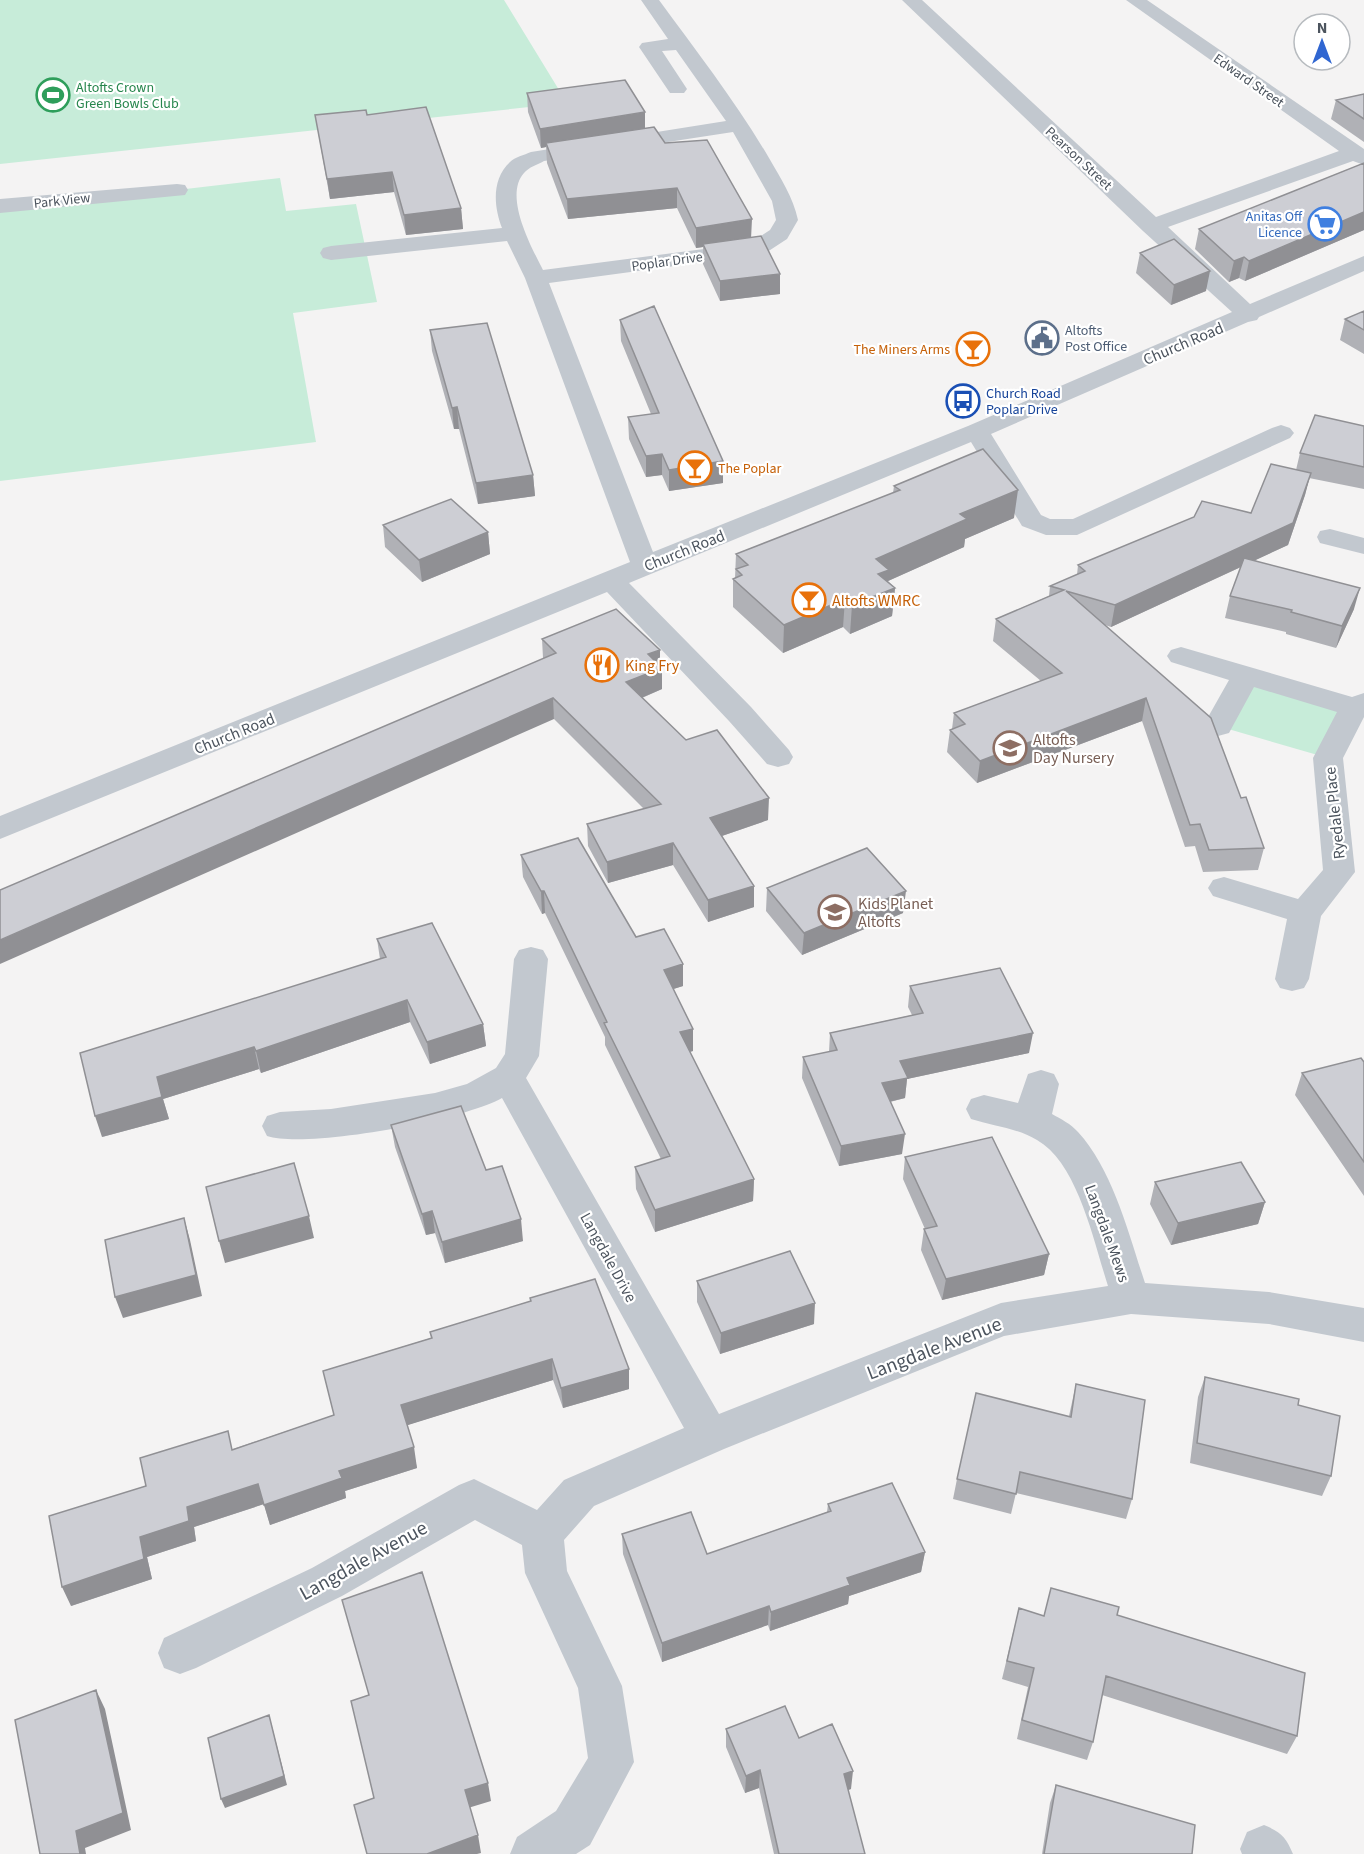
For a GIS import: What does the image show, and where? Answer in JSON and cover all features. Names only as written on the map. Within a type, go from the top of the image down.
[{"type":"street","name":"Poplar Drive","points":[[536,278],[756,249],[779,234],[787,220],[783,201],[739,125],[650,0]]},
{"type":"street","name":"Pearson Street","points":[[911,0],[1249,315]]},
{"type":"street","name":"Edward Street","points":[[1135,0],[1359,156]]},
{"type":"street","points":[[677,89],[649,46],[682,43]]},
{"type":"street","points":[[645,566],[536,278],[513,234],[507,201],[508,184],[516,168],[538,156],[739,125]]},
{"type":"street","points":[[1151,226],[1359,156]]},
{"type":"street","name":"Park View","points":[[0,206],[124,187],[177,190]]},
{"type":"street","points":[[331,253],[513,234]]},
{"type":"street","name":"Church Road","points":[[0,828],[977,430],[1249,315],[1364,263]]},
{"type":"street","points":[[977,430],[1032,520],[1046,527],[1077,527],[1281,433]]},
{"type":"street","points":[[1330,537],[1364,546]]},
{"type":"street","points":[[611,580],[740,714],[778,757]]},
{"type":"street","name":"Ryedale Place","points":[[1181,656],[1246,676],[1359,705],[1328,758],[1339,872],[1305,913],[1293,979]]},
{"type":"street","points":[[1218,726],[1246,676]]},
{"type":"street","points":[[1224,888],[1305,913]]},
{"type":"street","points":[[280,1126],[331,1124],[435,1107],[478,1095],[508,1078],[522,1056],[531,959]]},
{"type":"street","name":"Langdale Drive","points":[[508,1078],[710,1436]]},
{"type":"street","points":[[1032,1120],[1041,1084]]},
{"type":"street","name":"Langdale Mews","points":[[984,1109],[1032,1120],[1065,1140],[1090,1181],[1131,1298]]},
{"type":"street","name":"Langdale Avenue","points":[[180,1653],[327,1582],[474,1498],[542,1534],[579,1493],[710,1436],[1001,1320],[1131,1298],[1269,1308],[1364,1325]]},
{"type":"street","points":[[534,1854],[573,1828],[611,1762],[600,1686],[546,1573],[542,1534]]},
{"type":"green space","points":[[0,0],[504,0],[567,103],[0,164]]},
{"type":"green space","points":[[280,178],[286,211],[356,204],[377,302],[293,313],[316,442],[0,481],[0,206]]},
{"type":"green space","points":[[1246,676],[1354,707],[1328,758],[1218,726]]},
{"type":"building","points":[[625,80],[645,112],[540,129],[527,93]]},
{"type":"building","points":[[1364,94],[1364,119],[1336,100]]},
{"type":"building","points":[[426,107],[461,208],[404,215],[392,172],[327,179],[315,115],[366,110],[367,115]]},
{"type":"building","points":[[654,127],[665,143],[707,140],[752,219],[696,228],[677,188],[567,199],[546,143]]},
{"type":"building","points":[[1364,163],[1364,212],[1249,261],[1244,257],[1234,261],[1199,229]]},
{"type":"building","points":[[761,236],[780,274],[720,281],[703,244]]},
{"type":"building","points":[[1174,239],[1210,271],[1174,285],[1140,253]]},
{"type":"building","points":[[654,306],[723,461],[669,470],[662,454],[646,456],[628,417],[659,413],[620,320]]},
{"type":"building","points":[[1364,311],[1364,330],[1345,319]]},
{"type":"building","points":[[487,323],[533,475],[476,483],[457,407],[452,408],[430,330]]},
{"type":"building","points":[[1315,415],[1364,426],[1364,467],[1300,453]]},
{"type":"building","points":[[983,449],[1018,490],[960,514],[967,519],[876,559],[889,570],[878,574],[895,588],[852,605],[845,599],[784,625],[733,579],[742,575],[736,569],[748,565],[736,554],[900,490],[894,486]]},
{"type":"building","points":[[1271,464],[1311,473],[1293,523],[1115,605],[1066,591],[1211,718],[1241,798],[1246,797],[1264,848],[1209,850],[1200,824],[1190,825],[1146,698],[980,761],[950,730],[965,724],[954,713],[1062,673],[996,619],[1064,590],[1050,586],[1085,571],[1078,565],[1194,517],[1202,501],[1251,513]]},
{"type":"building","points":[[451,499],[488,532],[419,560],[383,525]]},
{"type":"building","points":[[1244,558],[1360,588],[1342,626],[1291,612],[1292,610],[1230,596]]},
{"type":"building","points":[[616,609],[660,650],[648,654],[662,668],[626,682],[686,740],[717,730],[769,798],[710,818],[754,886],[708,900],[673,843],[607,862],[587,824],[661,804],[553,698],[0,940],[0,890],[556,653],[542,639]]},
{"type":"building","points":[[578,838],[636,937],[664,929],[683,964],[664,970],[693,1029],[680,1032],[754,1179],[655,1210],[635,1167],[670,1156],[604,1023],[607,1022],[544,891],[541,891],[521,855]]},
{"type":"building","points":[[867,848],[906,891],[804,933],[767,888]]},
{"type":"building","points":[[432,923],[483,1024],[427,1042],[407,1000],[256,1051],[254,1047],[157,1077],[162,1097],[95,1116],[80,1053],[386,957],[377,939]]},
{"type":"building","points":[[1000,968],[1033,1033],[900,1061],[908,1078],[882,1083],[905,1134],[841,1146],[803,1057],[837,1050],[830,1033],[923,1013],[910,986]]},
{"type":"building","points":[[1361,1058],[1364,1062],[1364,1162],[1302,1073]]},
{"type":"building","points":[[461,1106],[486,1170],[502,1166],[521,1219],[442,1242],[432,1211],[422,1214],[391,1125]]},
{"type":"building","points":[[992,1137],[1049,1254],[946,1279],[924,1229],[937,1226],[905,1157]]},
{"type":"building","points":[[1241,1162],[1265,1202],[1178,1223],[1155,1182]]},
{"type":"building","points":[[294,1163],[309,1216],[219,1241],[206,1187]]},
{"type":"building","points":[[184,1218],[196,1275],[115,1297],[105,1240]]},
{"type":"building","points":[[790,1251],[815,1303],[721,1333],[697,1281]]},
{"type":"building","points":[[595,1279],[629,1369],[561,1388],[552,1359],[401,1405],[414,1447],[339,1471],[342,1478],[264,1505],[258,1484],[187,1507],[189,1521],[140,1537],[144,1559],[62,1587],[49,1516],[146,1486],[140,1458],[228,1431],[232,1450],[334,1415],[323,1371],[432,1338],[430,1332]]},
{"type":"building","points":[[1205,1377],[1299,1399],[1298,1405],[1340,1416],[1331,1476],[1197,1443]]},
{"type":"building","points":[[1076,1384],[1145,1400],[1132,1499],[1020,1472],[1016,1494],[957,1479],[976,1393],[1071,1417]]},
{"type":"building","points":[[892,1483],[925,1552],[847,1578],[850,1585],[771,1612],[769,1606],[662,1643],[622,1534],[691,1512],[707,1554],[831,1511],[828,1504]]},
{"type":"building","points":[[422,1572],[488,1783],[465,1790],[478,1835],[427,1854],[367,1854],[354,1805],[374,1798],[351,1701],[369,1695],[342,1600]]},
{"type":"building","points":[[1051,1588],[1119,1607],[1117,1615],[1305,1673],[1297,1736],[1106,1676],[1093,1742],[1022,1720],[1034,1668],[1007,1661],[1019,1608],[1044,1616]]},
{"type":"building","points":[[96,1690],[123,1813],[76,1831],[80,1854],[40,1854],[15,1720]]},
{"type":"building","points":[[785,1706],[799,1738],[832,1724],[853,1771],[844,1774],[865,1854],[779,1854],[760,1770],[746,1776],[726,1729]]},
{"type":"building","points":[[269,1715],[284,1776],[221,1799],[208,1738]]},
{"type":"building","points":[[1056,1785],[1195,1825],[1192,1854],[1044,1854]]},
{"type":"place","name":"Altofts Crown Green Bowls Club","points":[[53,95]]},
{"type":"place","name":"Anitas Off Licence","points":[[1325,224]]},
{"type":"place","name":"Altofts Post Office","points":[[1042,338]]},
{"type":"place","name":"The Miners Arms","points":[[973,349]]},
{"type":"place","name":"Church Road Poplar Drive","points":[[963,401]]},
{"type":"place","name":"The Poplar","points":[[695,468]]},
{"type":"place","name":"Altofts WMRC","points":[[809,600]]},
{"type":"place","name":"King Fry","points":[[602,665]]},
{"type":"place","name":"Altofts Day Nursery","points":[[1010,748]]},
{"type":"place","name":"Kids Planet Altofts","points":[[835,912]]}]
